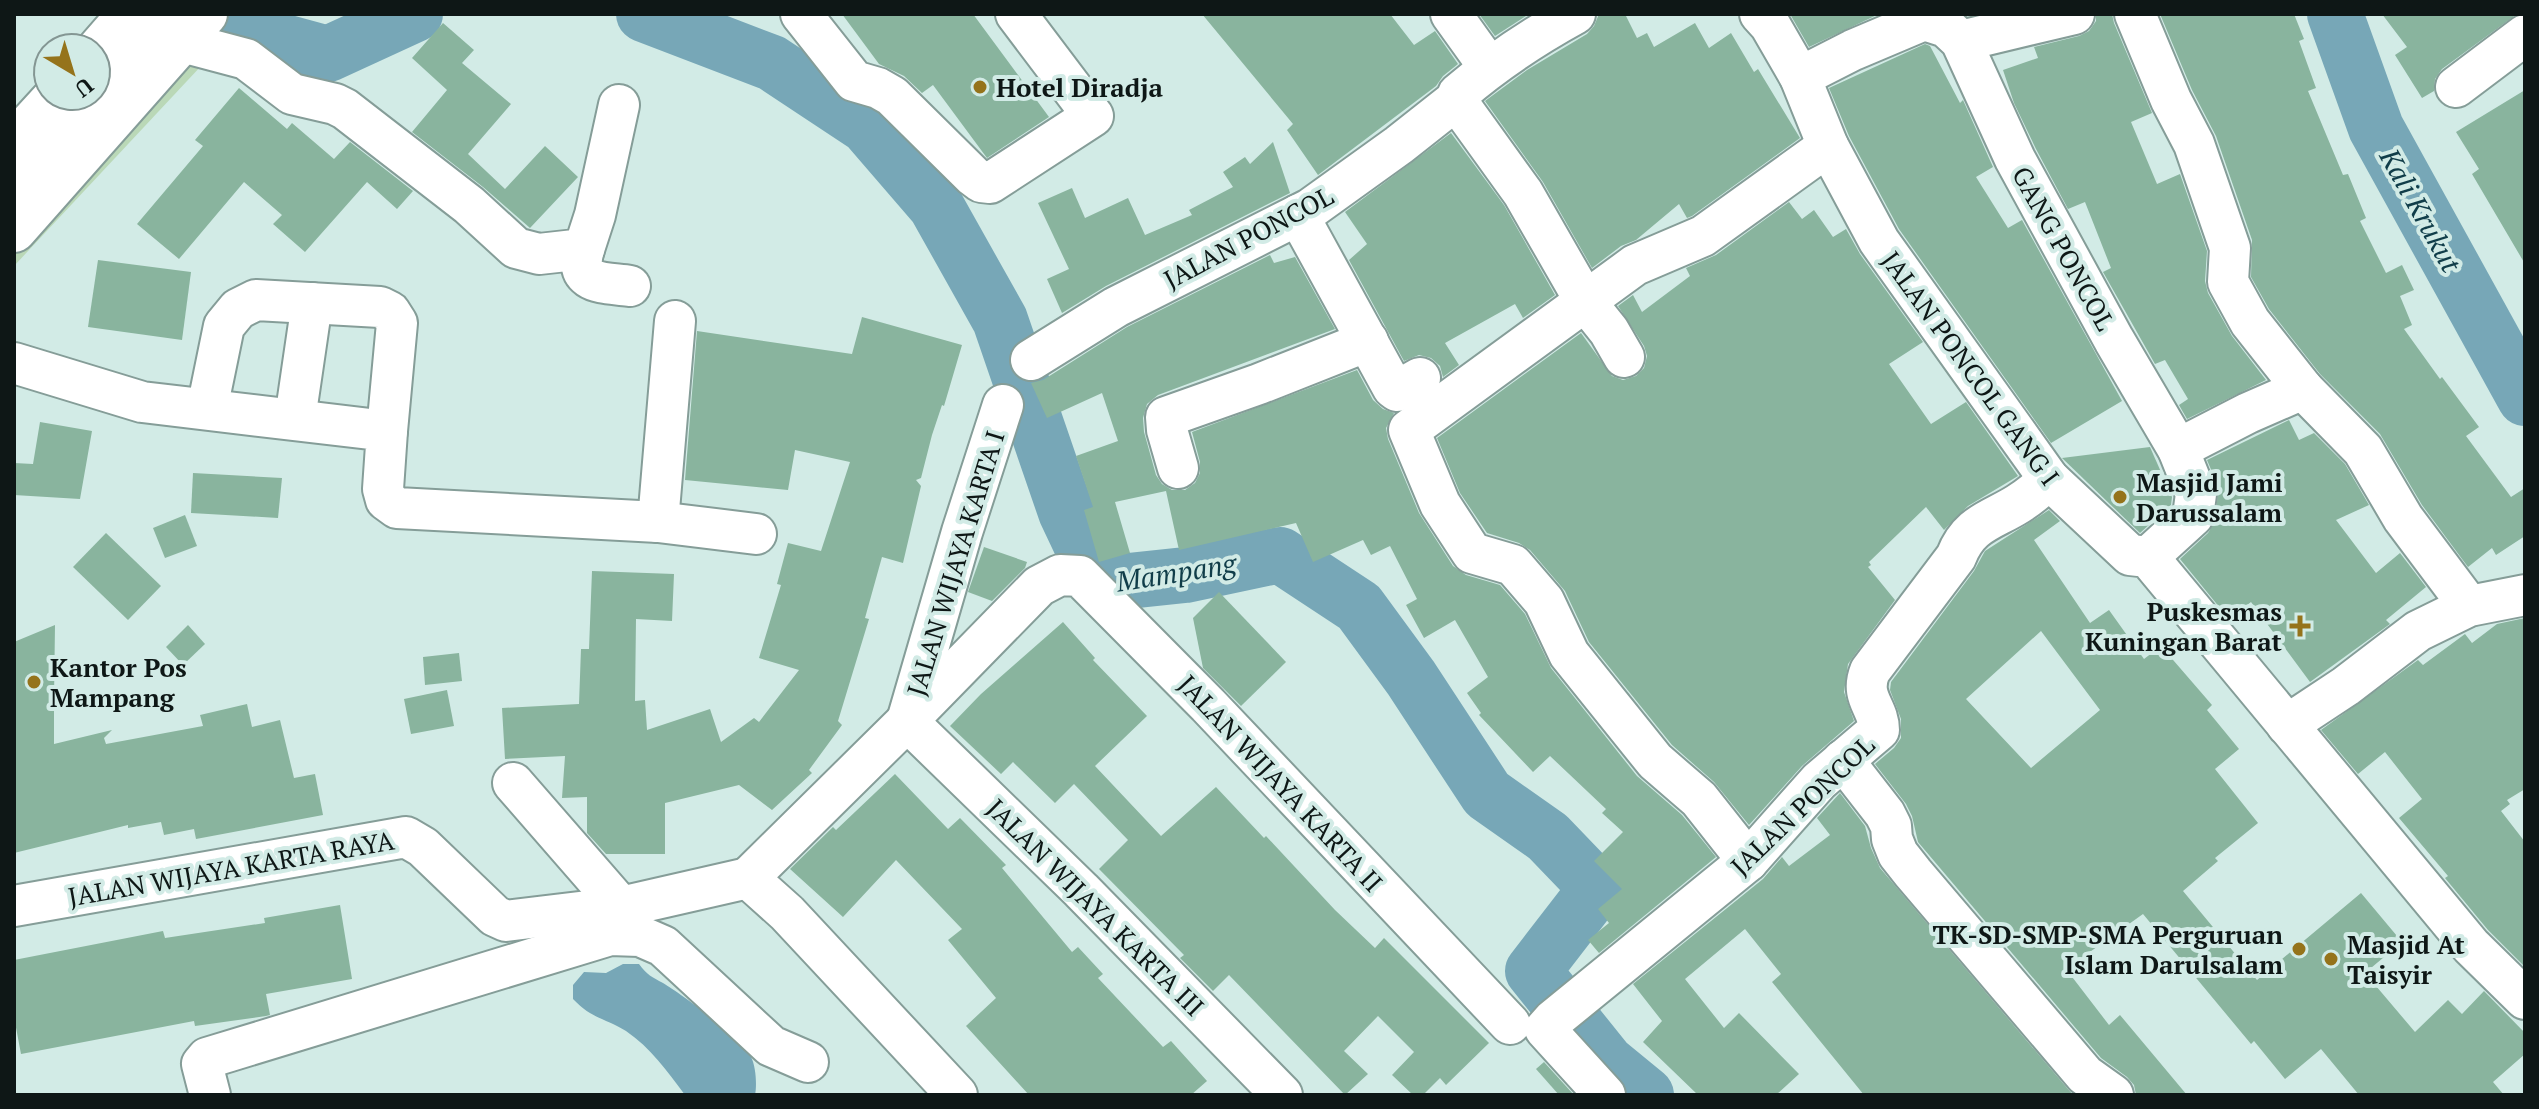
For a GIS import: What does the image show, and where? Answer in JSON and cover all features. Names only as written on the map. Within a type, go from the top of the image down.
[{"type":"main road","points":[[14,230],[188,24]]},
{"type":"main road","points":[[14,143],[42,112]]},
{"type":"street","points":[[801,14],[854,81],[892,96],[973,176],[981,182],[990,183],[1093,116],[1016,14]]},
{"type":"street","points":[[1451,14],[1489,67]]},
{"type":"street","name":"JALAN PONCOL","points":[[1031,360],[1116,307],[1298,215],[1332,194],[1456,100],[1458,94],[1489,67],[1575,14]]},
{"type":"street","name":"JALAN PONCOL GANG I","points":[[1760,14],[1770,25],[1800,77],[1828,146],[1879,241],[2049,479],[2130,555],[2148,557],[2471,946],[2525,999]]},
{"type":"street","points":[[1800,77],[1924,20],[1946,27],[1961,41],[2074,14]]},
{"type":"street","points":[[2135,14],[2171,100],[2194,144],[2230,248],[2228,282],[2250,322],[2303,389],[2363,450],[2403,518],[2469,606]]},
{"type":"street","points":[[112,81],[188,24],[246,59],[292,94],[345,109],[469,205],[516,248],[539,254],[584,249]]},
{"type":"street","points":[[2456,87],[2525,35]]},
{"type":"street","name":"GANG PONCOL","points":[[1961,41],[2028,183],[2178,449],[2196,494],[2193,516],[2148,557]]},
{"type":"street","points":[[1456,100],[1523,193],[1585,301],[1609,331],[1624,357]]},
{"type":"street","points":[[619,105],[595,215],[580,261],[583,273],[592,281],[630,286]]},
{"type":"street","points":[[14,180],[77,112]]},
{"type":"street","points":[[1748,861],[1699,799],[1655,761],[1569,654],[1544,601],[1513,565],[1472,553],[1440,504],[1409,430],[1635,265],[1703,236],[1828,146]]},
{"type":"street","points":[[1298,215],[1397,391],[1420,378]]},
{"type":"street","points":[[207,409],[224,326],[238,309],[256,300],[380,307],[390,312],[397,323],[383,489],[386,500],[397,508],[658,522],[756,534]]},
{"type":"street","points":[[295,419],[312,303]]},
{"type":"street","points":[[658,522],[675,321]]},
{"type":"street","points":[[1178,468],[1166,417],[1368,341]]},
{"type":"street","points":[[14,363],[142,402],[387,431]]},
{"type":"street","points":[[2178,449],[2303,389]]},
{"type":"street","name":"JALAN WIJAYA KARTA I","points":[[907,721],[1003,405]]},
{"type":"street","name":"JALAN PONCOL","points":[[1546,1019],[1748,861],[1819,781],[1879,730],[1866,692],[1870,671],[1956,557],[1965,537],[1999,512],[2018,504],[2049,479]]},
{"type":"street","name":"JALAN WIJAYA KARTA II","points":[[1039,586],[1060,575],[1080,576],[1208,705],[1546,1019]]},
{"type":"street","name":"JALAN WIJAYA KARTA I","points":[[748,878],[1039,586]]},
{"type":"street","points":[[2287,725],[2346,686],[2418,631],[2469,606],[2525,595]]},
{"type":"street","name":"JALAN WIJAYA KARTA III","points":[[907,721],[1081,890],[1282,1095]]},
{"type":"street","points":[[1843,760],[1885,814],[1898,854],[1913,873],[2085,1075],[2113,1095]]},
{"type":"street","points":[[513,783],[621,907]]},
{"type":"street","name":"JALAN WIJAYA KARTA RAYA","points":[[14,906],[406,837],[423,847],[500,920],[621,907],[748,878]]},
{"type":"street","points":[[748,878],[787,913],[957,1095]]},
{"type":"street","points":[[210,1095],[202,1064],[207,1058],[610,935],[640,936],[663,946],[771,1046],[808,1062]]},
{"type":"street","points":[[1546,1019],[1605,1095]]},
{"type":"green space","points":[[182,42],[216,50],[14,266],[14,230]]},
{"type":"water","points":[[623,964],[639,964],[736,1039],[753,1061],[755,1095],[685,1095],[658,1060],[635,1038],[586,1011],[573,999],[573,985],[584,972],[606,973]]},
{"type":"building","name":"Hotel Diradja","points":[[842,14],[973,14],[1049,117],[987,158],[933,85],[922,93],[904,76],[879,64]]},
{"type":"building","points":[[1202,14],[1390,14],[1414,45],[1435,31],[1458,64],[1436,86],[1318,175],[1287,130],[1293,124]]},
{"type":"building","points":[[1479,14],[1529,14],[1495,36]]},
{"type":"building","points":[[1599,14],[1625,14],[1637,38],[1647,33],[1654,47],[1695,23],[1709,48],[1731,33],[1754,72],[1758,69],[1800,138],[1692,216],[1687,218],[1679,204],[1636,240],[1621,246],[1592,268],[1543,182],[1485,101],[1527,70],[1587,34]]},
{"type":"building","points":[[1790,14],[1879,14],[1809,47]]},
{"type":"building","points":[[2096,14],[2112,14],[2152,113],[2131,122],[2157,184],[2180,174],[2207,251],[2205,281],[2208,293],[2232,336],[2266,380],[2187,419],[2179,405],[2188,399],[2165,360],[2155,364],[2103,272],[2111,268],[2085,202],[2068,209],[2014,103],[2003,70],[2038,58],[2034,47],[2089,31],[2096,21]]},
{"type":"building","points":[[2160,14],[2294,14],[2304,39],[2299,41],[2316,88],[2308,91],[2343,175],[2348,174],[2366,218],[2360,221],[2386,273],[2402,265],[2414,290],[2400,296],[2412,325],[2404,329],[2479,427],[2466,436],[2511,497],[2525,488],[2525,536],[2496,555],[2492,548],[2468,567],[2422,505],[2380,434],[2320,374],[2269,309],[2251,277],[2252,240],[2216,136],[2192,90]]},
{"type":"building","points":[[2382,14],[2517,14],[2442,69],[2435,79],[2434,91],[2422,98],[2395,55],[2407,47]]},
{"type":"building","points":[[443,23],[474,50],[462,63],[511,104],[468,154],[505,189],[545,146],[578,177],[530,228],[412,132],[447,90],[412,58]]},
{"type":"building","points":[[1925,44],[1930,46],[1960,103],[1963,100],[1993,167],[1976,177],[2008,228],[2022,220],[2122,401],[2051,443],[1899,229],[1849,136],[1829,88]]},
{"type":"building","points":[[239,88],[287,129],[292,123],[334,159],[350,142],[413,191],[397,209],[367,182],[305,252],[273,224],[282,215],[244,182],[179,259],[137,224],[203,146],[195,140]]},
{"type":"building","points":[[2525,90],[2525,264],[2472,174],[2479,169],[2456,132]]},
{"type":"building","points":[[1451,133],[1504,205],[1555,295],[1523,318],[1515,304],[1445,343],[1459,365],[1443,377],[1440,366],[1431,358],[1419,355],[1404,361],[1349,260],[1367,244],[1345,212]]},
{"type":"building","points":[[1273,142],[1290,193],[1106,286],[1062,313],[1047,279],[1069,269],[1038,203],[1072,188],[1085,218],[1128,198],[1145,235],[1192,215],[1189,210],[1233,187],[1223,172],[1245,157],[1250,164]]},
{"type":"building","points":[[1789,202],[1802,219],[1814,210],[1833,237],[1846,229],[1860,254],[1923,342],[1889,364],[1931,424],[1966,402],[2018,476],[1968,506],[1944,530],[1926,507],[1869,562],[1871,565],[1868,567],[1895,600],[1848,664],[1844,692],[1854,721],[1802,766],[1749,825],[1714,782],[1672,745],[1589,642],[1565,591],[1530,550],[1519,543],[1487,533],[1460,493],[1437,438],[1581,333],[1612,376],[1623,380],[1636,376],[1644,368],[1647,356],[1644,346],[1618,306],[1633,295],[1642,312],[1690,276],[1686,268],[1716,255]]},
{"type":"building","points":[[1270,255],[1274,263],[1295,257],[1335,329],[1158,395],[1147,404],[1143,418],[1156,475],[1162,484],[1172,490],[1185,490],[1195,483],[1200,473],[1192,432],[1357,370],[1373,400],[1394,413],[1386,428],[1388,439],[1419,513],[1453,566],[1466,575],[1500,585],[1525,614],[1551,668],[1637,776],[1682,815],[1716,857],[1599,953],[1588,940],[1609,923],[1598,909],[1622,889],[1594,861],[1623,832],[1602,813],[1606,809],[1550,756],[1533,772],[1479,715],[1481,713],[1467,693],[1488,677],[1455,620],[1424,638],[1406,605],[1417,599],[1390,546],[1371,555],[1363,540],[1313,562],[1296,523],[1179,550],[1166,491],[1115,502],[1130,553],[1099,562],[1084,510],[1093,507],[1076,456],[1118,441],[1102,393],[1047,418],[1031,383],[1043,380],[1127,327]]},
{"type":"building","points":[[98,260],[191,272],[182,340],[88,327]]},
{"type":"building","points":[[862,317],[962,345],[921,478],[916,480],[921,486],[903,563],[882,557],[865,618],[869,619],[838,721],[842,725],[809,770],[812,773],[772,810],[739,785],[665,803],[665,854],[606,854],[587,833],[587,797],[562,798],[565,756],[505,759],[502,708],[579,704],[581,649],[589,649],[592,571],[674,574],[672,621],[636,619],[635,701],[645,700],[647,730],[710,709],[721,742],[754,718],[759,722],[799,670],[759,658],[781,585],[777,584],[788,543],[821,551],[850,462],[795,450],[788,490],[685,480],[697,331],[852,354]]},
{"type":"building","points":[[2289,420],[2299,440],[2314,433],[2345,464],[2369,505],[2336,520],[2376,573],[2400,553],[2426,587],[2386,620],[2390,624],[2310,682],[2251,602],[2229,619],[2180,559],[2208,533],[2216,519],[2218,486],[2207,460]]},
{"type":"building","points":[[40,422],[92,431],[80,499],[14,495],[14,463],[33,464]]},
{"type":"building","name":"Masjid Jami Darussalam","points":[[2150,447],[2172,497],[2171,505],[2140,533],[2062,458]]},
{"type":"building","points":[[193,473],[282,478],[278,518],[191,513]]},
{"type":"building","points":[[2049,510],[2060,521],[2034,540],[2090,623],[2109,610],[2144,659],[2161,646],[2212,705],[2207,710],[2239,749],[2215,769],[2258,823],[2215,858],[2218,861],[2183,891],[2257,980],[2361,893],[2402,942],[2365,973],[2415,1032],[2448,1000],[2462,1014],[2484,991],[2525,1033],[2525,1054],[2493,1082],[2504,1095],[2359,1095],[2321,1049],[2285,1079],[2254,1041],[2251,1044],[2143,914],[2066,969],[2109,1025],[2120,1015],[2187,1095],[2136,1095],[2134,1085],[2101,1058],[1918,842],[1906,804],[1875,764],[1901,738],[1901,719],[1890,690],[1891,682],[1974,571],[1985,551]],"holes":[[[2041,631],[2100,710],[2031,768],[1966,699]]]},
{"type":"building","points":[[185,515],[197,546],[165,558],[153,528]]},
{"type":"building","points":[[106,533],[161,586],[128,620],[73,567]]},
{"type":"building","points":[[984,547],[1027,562],[1025,568],[992,601],[968,592]]},
{"type":"building","points":[[1219,592],[1286,662],[1241,706],[1203,668],[1193,618]]},
{"type":"building","points":[[2525,618],[2525,789],[2507,800],[2510,804],[2501,811],[2525,842],[2525,967],[2488,930],[2399,818],[2422,799],[2385,752],[2358,774],[2321,730],[2418,660],[2423,665],[2465,634],[2472,643],[2497,624]]},
{"type":"building","points":[[1063,622],[1095,658],[1093,660],[1147,716],[1095,766],[1161,836],[1216,787],[1375,948],[1384,938],[1489,1043],[1446,1085],[1440,1078],[1423,1095],[1413,1095],[1392,1075],[1414,1052],[1378,1016],[1344,1051],[1368,1074],[1345,1095],[1229,975],[1213,991],[1180,958],[1184,955],[1099,869],[1128,840],[1074,784],[1055,803],[1013,762],[1001,774],[950,726],[981,694]]},
{"type":"building","points":[[55,625],[54,698],[51,702],[54,705],[54,744],[112,730],[104,738],[106,744],[203,726],[200,715],[247,704],[252,727],[280,720],[294,778],[315,774],[323,815],[196,839],[194,829],[164,835],[161,822],[128,828],[128,825],[14,853],[14,642]]},
{"type":"building","points":[[188,625],[205,644],[183,665],[166,647]]},
{"type":"building","points":[[459,653],[462,681],[425,685],[423,657]]},
{"type":"building","points":[[447,690],[454,726],[411,734],[404,699]]},
{"type":"building","points":[[895,774],[948,829],[960,818],[1006,865],[1002,868],[1072,952],[1078,947],[1103,974],[1098,978],[1163,1047],[1171,1041],[1207,1081],[1191,1095],[1029,1095],[966,1026],[996,998],[948,940],[962,929],[896,860],[843,917],[790,869]]},
{"type":"building","points":[[1840,793],[1865,826],[1880,868],[2073,1095],[1864,1095],[1772,982],[1781,974],[1745,929],[1685,979],[1724,1028],[1739,1013],[1799,1074],[1776,1095],[1698,1095],[1643,1042],[1662,1021],[1633,984],[1763,879],[1782,857],[1789,866],[1830,835],[1817,818]]},
{"type":"building","points":[[340,905],[352,979],[266,994],[270,1015],[266,1016],[195,1026],[194,1021],[21,1054],[14,1017],[14,960],[163,931],[165,938],[265,923],[264,918]]},
{"type":"building","points":[[1544,1062],[1574,1095],[1559,1095],[1536,1069]]},
{"type":"waterway","name":"Mampang","points":[[182,14],[328,54],[415,14]]},
{"type":"waterway","name":"Mampang","points":[[644,14],[772,63],[867,126],[936,206],[1000,320],[1066,512],[1100,584],[1185,575],[1280,555],[1359,607],[1411,678],[1487,794],[1548,837],[1597,888],[1533,971],[1607,1063],[1646,1095]]},
{"type":"waterway","name":"Kali Krukut","points":[[2335,14],[2376,128],[2525,398]]},
{"type":"place","name":"Hotel Diradja","points":[[980,87]]},
{"type":"place","name":"Masjid Jami Darussalam","points":[[2120,497]]},
{"type":"place","name":"Puskesmas Kuningan Barat","points":[[2300,626]]},
{"type":"place","name":"Kantor Pos Mampang","points":[[34,682]]},
{"type":"place","name":"TK-SD-SMP-SMA Perguruan Islam Darulsalam","points":[[2299,949]]},
{"type":"place","name":"Masjid At Taisyir","points":[[2331,959]]}]
